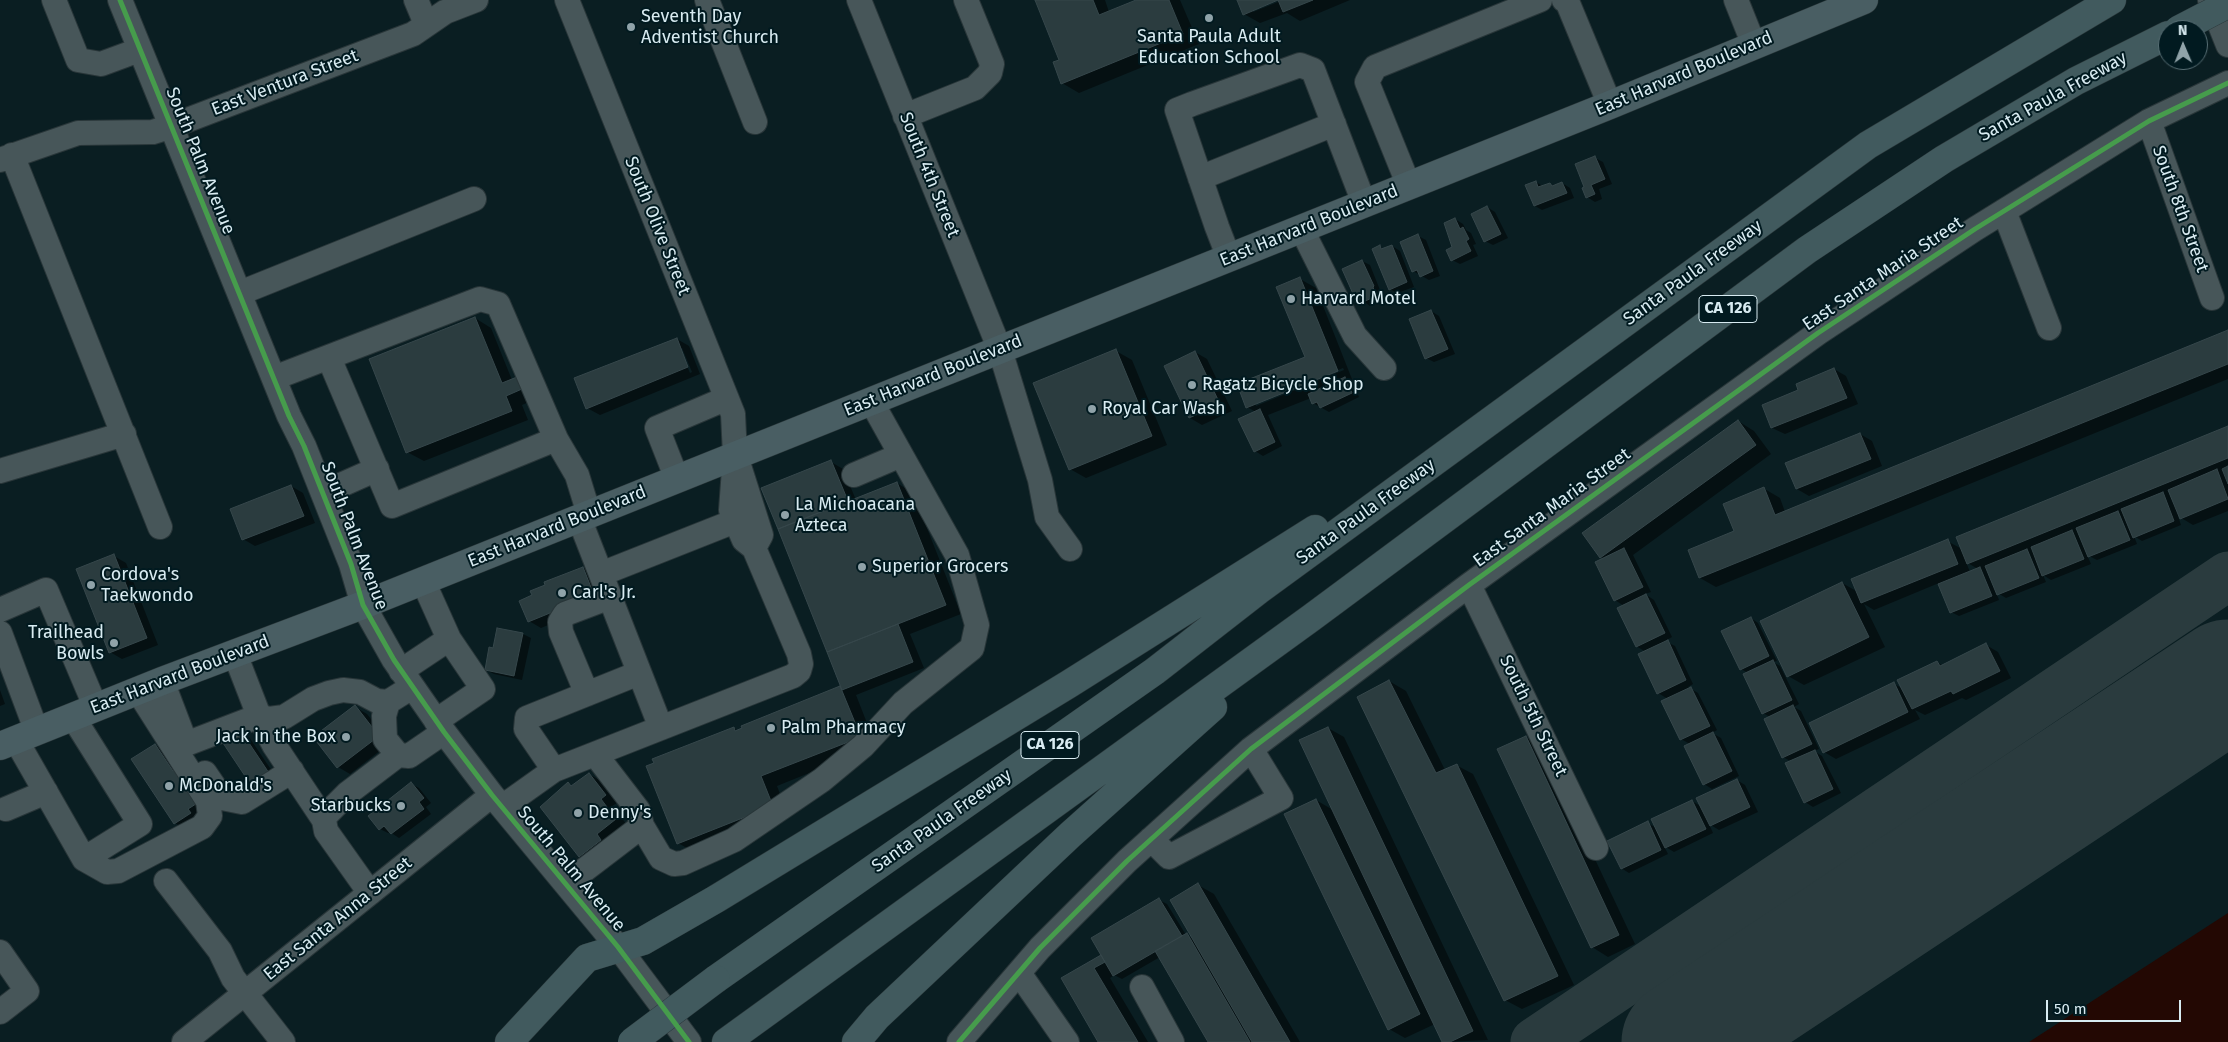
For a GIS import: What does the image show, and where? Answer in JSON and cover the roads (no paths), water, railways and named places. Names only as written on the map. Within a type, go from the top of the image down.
[{"type":"highway","name":"Santa Paula Freeway","points":[[632,1042],[716,979],[1155,671],[1259,590],[1868,145],[2112,0]]},
{"type":"highway","points":[[2197,20],[2228,4]]},
{"type":"highway","name":"Santa Paula Freeway","points":[[736,1034],[1311,618],[1807,250],[1944,159],[2076,81],[2158,40]]},
{"type":"highway","points":[[509,1042],[587,958],[618,947],[643,941],[716,899],[1077,679],[1321,525],[1379,502]]},
{"type":"highway","points":[[856,1042],[877,1017],[1062,841],[1311,618]]},
{"type":"main road","name":"East Harvard Boulevard","points":[[18,739],[150,686],[363,605],[1000,350],[1610,105],[1864,0]]},
{"type":"street","points":[[54,0],[78,60],[101,64],[139,50]]},
{"type":"street","name":"South Palm Avenue","points":[[120,0],[351,564],[363,605],[406,679],[440,727],[497,801],[618,947],[689,1042]]},
{"type":"street","points":[[416,0],[426,24]]},
{"type":"street","name":"East Ventura Street","points":[[6,157],[78,133],[153,132],[172,126],[413,34],[445,12],[476,0]]},
{"type":"street","name":"South Olive Street","points":[[567,0],[733,414],[735,455]]},
{"type":"street","points":[[707,0],[755,122]]},
{"type":"street","name":"South 4th Street","points":[[859,0],[1000,350],[1040,480],[1047,517],[1070,550]]},
{"type":"street","points":[[905,116],[976,88],[990,73],[992,64],[966,0]]},
{"type":"street","points":[[1409,186],[1367,82],[1375,67],[1540,0]]},
{"type":"street","points":[[1564,0],[1567,1],[1610,105]]},
{"type":"street","points":[[1736,0],[1754,45]]},
{"type":"street","points":[[2210,0],[2228,45]]},
{"type":"street","points":[[1229,258],[1177,110],[1300,65],[1313,70],[1364,203]]},
{"type":"street","name":"East Santa Maria Street","points":[[959,1042],[1047,942],[1151,839],[1251,749],[1469,585],[1818,333],[2004,211],[2149,121],[2228,83]]},
{"type":"street","name":"South 8th Street","points":[[2149,121],[2212,298]]},
{"type":"street","points":[[1200,178],[1334,124]]},
{"type":"street","points":[[6,157],[124,434],[160,527]]},
{"type":"street","points":[[240,293],[474,199]]},
{"type":"street","points":[[2004,211],[2049,328]]},
{"type":"street","points":[[1301,228],[1355,336],[1384,368]]},
{"type":"street","points":[[274,378],[480,299],[498,304],[556,439],[577,475],[584,516],[601,574],[661,728]]},
{"type":"street","points":[[329,358],[392,506],[556,439]]},
{"type":"street","points":[[677,479],[657,428],[726,399]]},
{"type":"street","points":[[595,754],[638,810],[642,826],[661,858],[674,864],[683,863],[734,840],[822,780],[863,746],[903,704],[972,648],[977,626],[957,555],[871,401]]},
{"type":"street","points":[[0,471],[124,434]]},
{"type":"street","points":[[735,455],[761,535],[754,548],[744,540],[731,510],[735,455]]},
{"type":"street","points":[[854,475],[901,455]]},
{"type":"street","points":[[322,493],[377,469]]},
{"type":"street","points":[[601,574],[735,521]]},
{"type":"street","name":"East Santa Anna Street","points":[[184,1042],[370,893],[497,801],[554,770],[793,676],[799,671],[801,664],[799,654],[754,548]]},
{"type":"street","points":[[324,820],[327,814],[348,793],[398,756],[409,756],[483,689],[449,640],[422,581]]},
{"type":"street","name":"South 5th Street","points":[[1469,585],[1596,848]]},
{"type":"street","points":[[0,610],[46,590],[84,713],[140,824],[84,859]]},
{"type":"street","points":[[587,694],[561,632],[560,622],[565,614],[610,597]]},
{"type":"street","points":[[0,633],[18,739],[84,859],[107,872],[123,868],[132,858],[141,842],[152,833],[166,830],[190,834],[207,822],[210,816],[210,806],[150,686]]},
{"type":"street","points":[[398,756],[385,739],[384,716],[388,702],[406,679],[449,640]]},
{"type":"street","points":[[235,654],[258,716],[324,820],[326,831],[370,893]]},
{"type":"street","points":[[554,770],[526,729],[527,718],[639,673]]},
{"type":"street","points":[[150,686],[193,742],[222,798],[242,802],[292,771]]},
{"type":"street","points":[[193,742],[258,716],[269,719],[284,717],[313,699],[343,690],[360,692],[377,701],[388,702]]},
{"type":"street","points":[[1151,839],[1170,858],[1281,798],[1251,749]]},
{"type":"street","points":[[6,809],[46,792]]},
{"type":"street","points":[[566,884],[642,826]]},
{"type":"street","points":[[166,881],[220,951],[233,978],[283,1042]]},
{"type":"street","points":[[0,952],[27,991],[0,1012]]},
{"type":"street","points":[[1019,973],[1068,1042]]},
{"type":"street","points":[[1142,988],[1172,1042]]},
{"type":"place","name":"Santa Paula Adult Education School","points":[[1209,18]]},
{"type":"place","name":"Seventh Day Adventist Church","points":[[631,27]]},
{"type":"place","name":"Harvard Motel","points":[[1291,299]]},
{"type":"place","name":"Ragatz Bicycle Shop","points":[[1192,385]]},
{"type":"place","name":"Royal Car Wash","points":[[1092,409]]},
{"type":"place","name":"La Michoacana Azteca","points":[[785,515]]},
{"type":"place","name":"Superior Grocers","points":[[862,567]]},
{"type":"place","name":"Cordova's Taekwondo","points":[[91,585]]},
{"type":"place","name":"Carl's Jr.","points":[[562,593]]},
{"type":"place","name":"Trailhead Bowls","points":[[114,643]]},
{"type":"place","name":"Palm Pharmacy","points":[[771,728]]},
{"type":"place","name":"Jack in the Box","points":[[346,737]]},
{"type":"place","name":"McDonald's","points":[[169,786]]},
{"type":"place","name":"Starbucks","points":[[401,806]]},
{"type":"place","name":"Denny's","points":[[578,813]]}]
